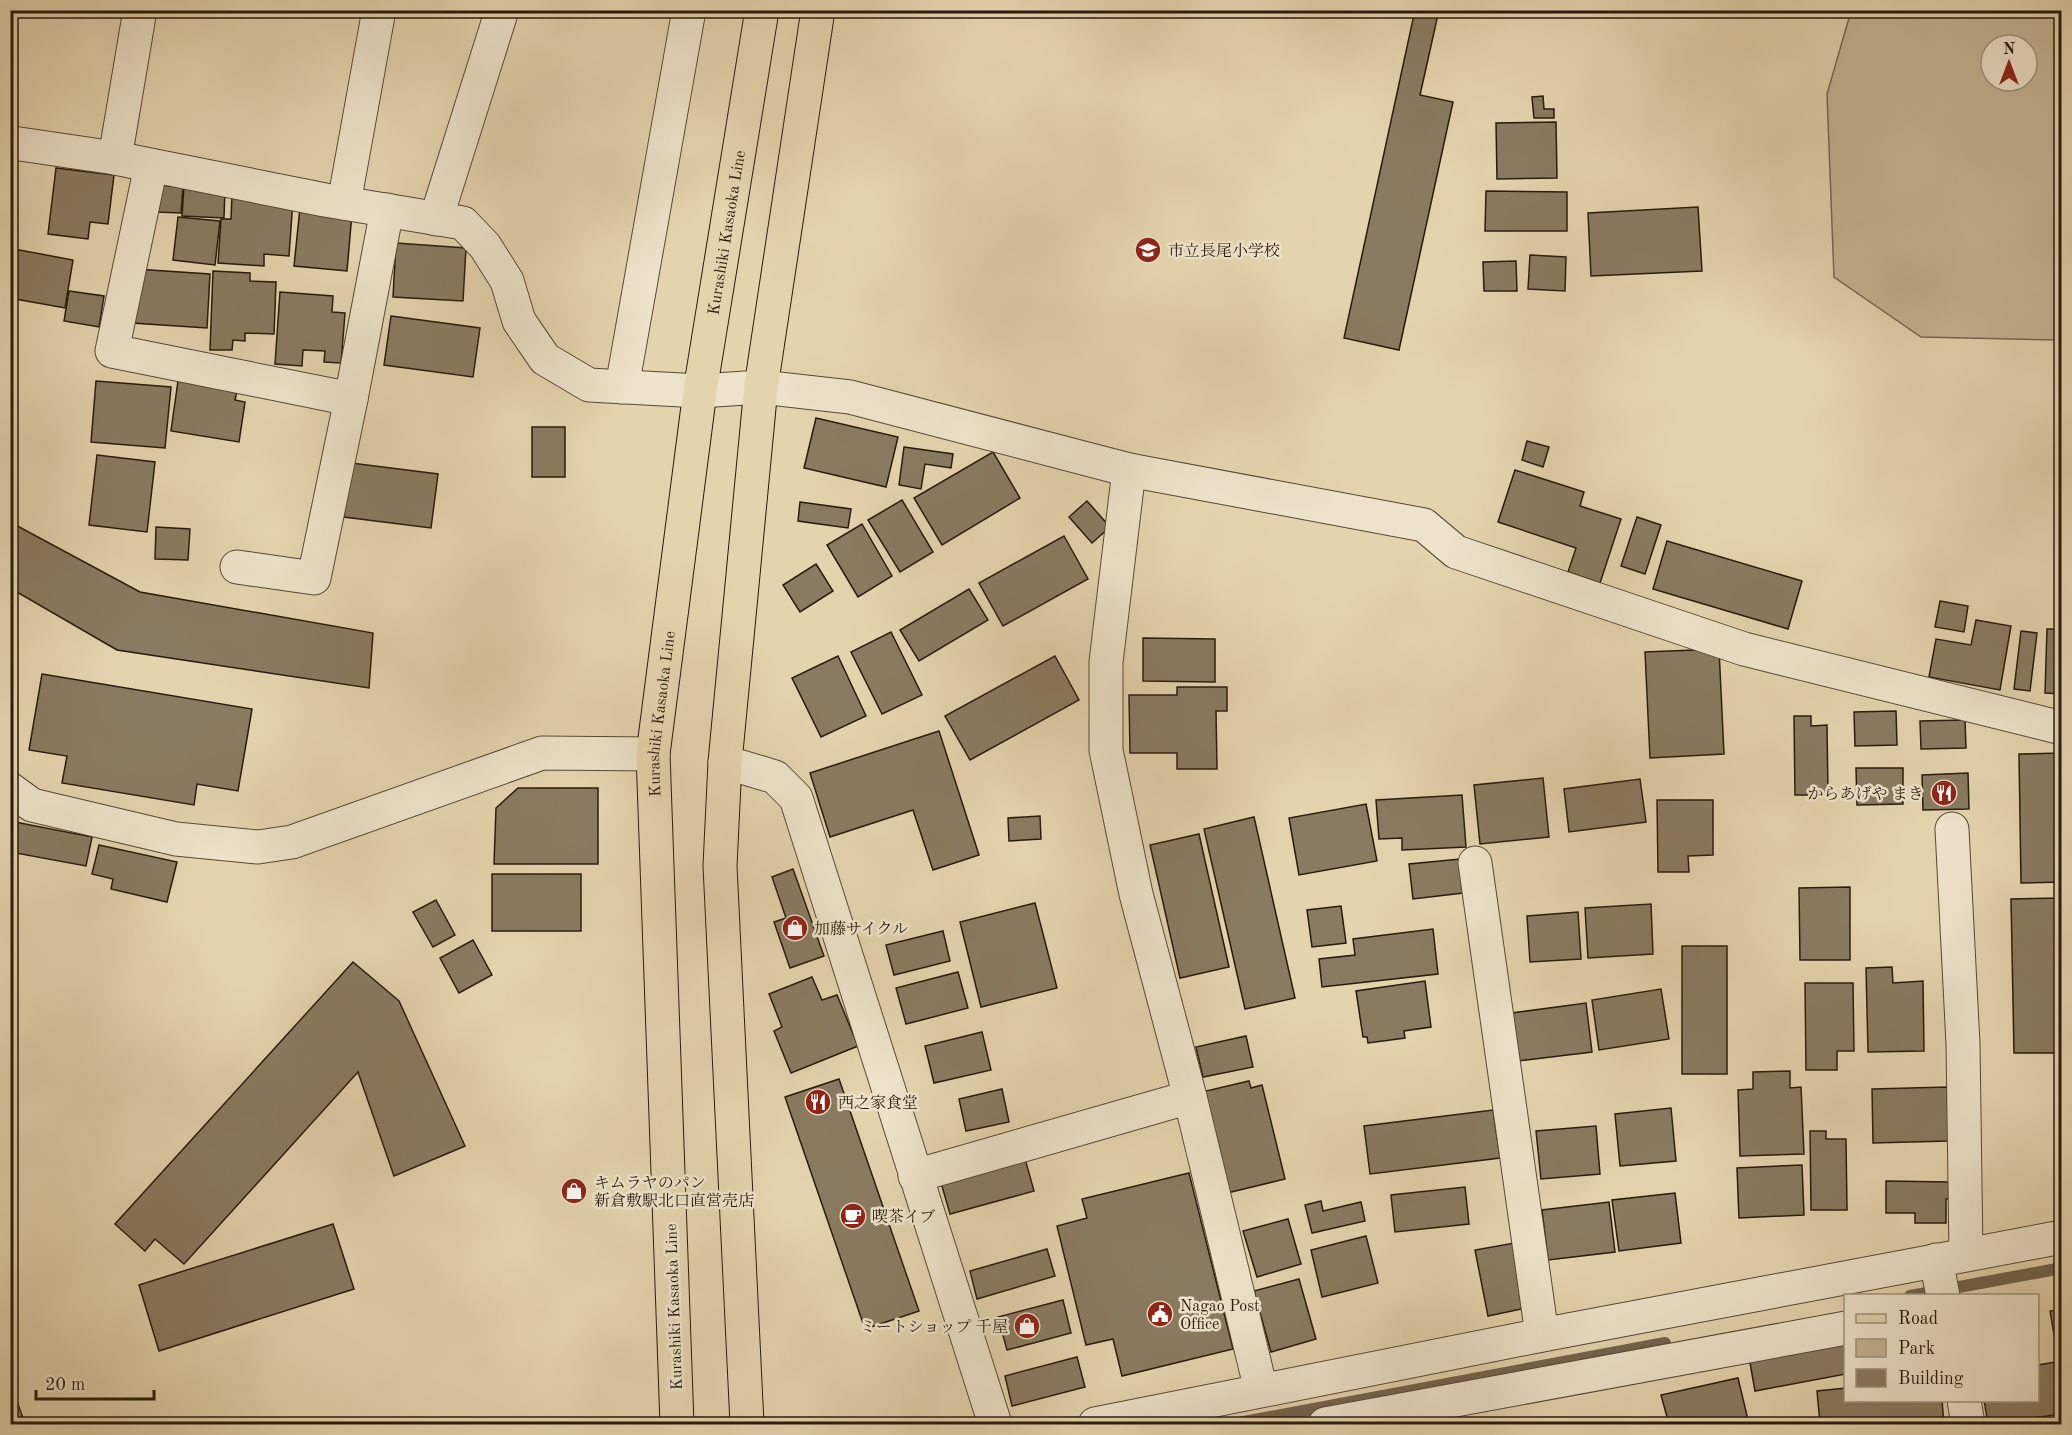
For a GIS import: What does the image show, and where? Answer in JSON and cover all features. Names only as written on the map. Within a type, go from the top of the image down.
[{"type":"main road","name":"Kurashiki Kasaoka Line","points":[[677,1425],[653,754],[700,391],[762,10]]},
{"type":"main road","points":[[747,1425],[720,866],[725,762],[761,387],[818,10]]},
{"type":"street","points":[[115,158],[140,10]]},
{"type":"street","points":[[344,203],[379,10]]},
{"type":"street","points":[[436,219],[502,10]]},
{"type":"street","points":[[622,387],[689,10]]},
{"type":"street","points":[[13,142],[115,158],[463,224],[485,246],[507,281],[519,321],[545,359],[589,385],[700,391],[761,387],[850,397],[1129,470],[1424,525],[1456,552],[1744,649],[2061,728]]},
{"type":"street","points":[[151,166],[112,351],[351,399]]},
{"type":"street","points":[[237,567],[314,578],[387,210]]},
{"type":"street","points":[[1129,470],[1106,662],[1106,750],[1136,894],[1190,1096],[1261,1390]]},
{"type":"street","points":[[10,789],[32,805],[176,839],[258,847],[292,842],[542,753],[653,754]]},
{"type":"street","points":[[725,762],[775,777],[796,798],[994,1425]]},
{"type":"street","points":[[1947,1273],[1963,1044],[1952,829]]},
{"type":"street","points":[[1475,863],[1542,1335]]},
{"type":"street","points":[[915,1176],[1190,1096]]},
{"type":"street","points":[[1342,1408],[1542,1335],[1792,1287],[1947,1273],[2061,1237]]},
{"type":"street","points":[[1792,1287],[1801,1336]]},
{"type":"street","points":[[1095,1425],[1261,1390],[1342,1408],[1844,1328]]},
{"type":"street","points":[[1964,1402],[1968,1425]]},
{"type":"green space","points":[[1851,11],[2061,11],[2061,340],[1921,337],[1834,277],[1827,94]]},
{"type":"building","points":[[1415,10],[1439,10],[1420,95],[1453,102],[1399,350],[1344,338]]},
{"type":"building","points":[[1543,96],[1544,109],[1554,109],[1554,118],[1534,118],[1532,97]]},
{"type":"building","points":[[1556,122],[1557,178],[1497,179],[1496,123]]},
{"type":"building","points":[[56,168],[114,175],[108,224],[90,222],[88,239],[48,234]]},
{"type":"building","points":[[159,185],[183,187],[181,213],[157,212]]},
{"type":"building","points":[[184,186],[225,188],[224,218],[182,216]]},
{"type":"building","points":[[1486,191],[1567,192],[1567,231],[1485,231]]},
{"type":"building","points":[[232,195],[293,199],[289,256],[264,254],[264,266],[218,263],[221,219],[231,219]]},
{"type":"building","points":[[1698,207],[1702,271],[1591,276],[1588,213]]},
{"type":"building","points":[[300,208],[352,213],[347,271],[294,266]]},
{"type":"building","points":[[178,217],[220,221],[215,265],[173,260]]},
{"type":"building","points":[[396,243],[466,248],[463,301],[393,297]]},
{"type":"building","points":[[14,249],[73,260],[65,308],[10,298],[10,268]]},
{"type":"building","points":[[1530,255],[1566,257],[1565,291],[1528,289]]},
{"type":"building","points":[[1516,261],[1517,291],[1484,291],[1483,262]]},
{"type":"building","points":[[135,269],[210,274],[207,328],[132,323]]},
{"type":"building","points":[[213,271],[250,273],[250,281],[276,282],[274,334],[245,333],[245,341],[233,340],[232,350],[210,350]]},
{"type":"building","points":[[69,291],[104,296],[99,327],[64,321]]},
{"type":"building","points":[[280,292],[333,296],[332,312],[345,313],[341,363],[324,362],[325,351],[303,350],[302,366],[275,364]]},
{"type":"building","points":[[391,316],[480,328],[473,377],[384,365]]},
{"type":"building","points":[[179,374],[237,391],[235,400],[245,402],[239,442],[171,431]]},
{"type":"building","points":[[96,381],[171,387],[165,448],[91,442]]},
{"type":"building","points":[[816,418],[898,437],[886,487],[804,468]]},
{"type":"building","points":[[532,427],[565,427],[565,477],[532,477]]},
{"type":"building","points":[[1527,441],[1549,447],[1543,467],[1522,460]]},
{"type":"building","points":[[904,447],[953,454],[951,468],[925,464],[921,489],[899,485]]},
{"type":"building","points":[[993,452],[1020,498],[942,545],[914,498]]},
{"type":"building","points":[[97,455],[155,462],[147,532],[89,525]]},
{"type":"building","points":[[351,463],[438,474],[431,528],[344,517]]},
{"type":"building","points":[[1515,470],[1584,492],[1580,506],[1621,519],[1600,583],[1568,572],[1576,548],[1498,522]]},
{"type":"building","points":[[902,500],[933,552],[900,572],[868,520]]},
{"type":"building","points":[[1087,501],[1110,527],[1092,543],[1069,517]]},
{"type":"building","points":[[800,502],[851,509],[848,528],[798,521]]},
{"type":"building","points":[[1637,517],[1661,525],[1645,574],[1621,566]]},
{"type":"building","points":[[10,522],[140,592],[373,633],[369,688],[117,650],[10,588]]},
{"type":"building","points":[[862,524],[892,576],[858,597],[827,545]]},
{"type":"building","points":[[156,527],[190,529],[188,560],[155,559]]},
{"type":"building","points":[[1064,536],[1088,579],[1003,626],[979,583]]},
{"type":"building","points":[[1667,541],[1802,581],[1788,629],[1653,589]]},
{"type":"building","points":[[816,564],[833,591],[800,612],[783,585]]},
{"type":"building","points":[[969,589],[988,620],[919,661],[900,630]]},
{"type":"building","points":[[1940,601],[1968,606],[1964,632],[1935,627]]},
{"type":"building","points":[[1976,620],[2011,626],[2000,690],[1929,677],[1936,639],[1971,645]]},
{"type":"building","points":[[2047,629],[2062,629],[2062,694],[2045,693]]},
{"type":"building","points":[[2021,631],[2037,633],[2030,691],[2014,689]]},
{"type":"building","points":[[891,632],[922,695],[882,714],[851,652]]},
{"type":"building","points":[[1143,638],[1215,639],[1215,682],[1143,681]]},
{"type":"building","points":[[1719,649],[1724,754],[1650,758],[1645,652]]},
{"type":"building","points":[[838,656],[866,716],[821,737],[792,678]]},
{"type":"building","points":[[1055,656],[1079,700],[970,760],[945,716]]},
{"type":"building","points":[[42,674],[252,709],[238,791],[197,784],[194,805],[62,783],[67,756],[29,750]]},
{"type":"building","points":[[1177,687],[1227,687],[1227,711],[1216,711],[1217,769],[1177,769],[1177,753],[1130,753],[1129,695],[1177,695]]},
{"type":"building","points":[[1896,711],[1897,745],[1855,746],[1854,712]]},
{"type":"building","points":[[1794,716],[1811,716],[1811,726],[1827,725],[1828,795],[1795,795]]},
{"type":"building","points":[[1965,720],[1966,748],[1921,749],[1920,721]]},
{"type":"building","points":[[939,731],[979,855],[933,870],[913,810],[830,837],[810,773]]},
{"type":"building","points":[[2062,753],[2062,882],[2021,883],[2019,754]]},
{"type":"building","points":[[1856,768],[1903,768],[1903,804],[1857,805]]},
{"type":"building","points":[[1968,773],[1969,809],[1923,810],[1922,775]]},
{"type":"building","points":[[1543,778],[1549,837],[1480,844],[1474,785]]},
{"type":"building","points":[[1640,779],[1646,822],[1569,832],[1564,789]]},
{"type":"building","points":[[518,788],[598,788],[598,864],[494,864],[496,808]]},
{"type":"building","points":[[1462,795],[1466,847],[1402,850],[1402,838],[1379,839],[1376,800]]},
{"type":"building","points":[[1657,800],[1713,800],[1713,855],[1688,856],[1689,872],[1658,872]]},
{"type":"building","points":[[1366,804],[1377,861],[1299,875],[1289,818]]},
{"type":"building","points":[[1040,816],[1041,839],[1009,841],[1008,818]]},
{"type":"building","points":[[1254,817],[1295,998],[1245,1009],[1204,829]]},
{"type":"building","points":[[10,821],[92,837],[86,866],[10,852]]},
{"type":"building","points":[[1199,834],[1229,967],[1180,978],[1150,845]]},
{"type":"building","points":[[99,845],[177,862],[167,902],[111,889],[113,879],[92,874]]},
{"type":"building","points":[[1460,859],[1463,893],[1413,899],[1409,864]]},
{"type":"building","points":[[793,869],[824,956],[790,968],[774,922],[786,918],[772,877]]},
{"type":"building","points":[[492,874],[581,874],[581,931],[492,931]]},
{"type":"building","points":[[1850,887],[1850,960],[1800,960],[1799,888]]},
{"type":"building","points":[[2062,898],[2062,1053],[2014,1053],[2011,899]]},
{"type":"building","points":[[436,900],[455,935],[433,947],[413,912]]},
{"type":"building","points":[[1035,903],[1057,988],[981,1007],[960,922]]},
{"type":"building","points":[[1651,904],[1653,954],[1588,958],[1585,908]]},
{"type":"building","points":[[1341,906],[1346,943],[1312,947],[1307,910]]},
{"type":"building","points":[[1578,912],[1581,959],[1530,962],[1527,916]]},
{"type":"building","points":[[1433,929],[1438,974],[1322,987],[1319,959],[1355,955],[1353,939]]},
{"type":"building","points":[[943,931],[950,961],[894,975],[886,945]]},
{"type":"building","points":[[473,940],[492,975],[459,993],[440,958]]},
{"type":"building","points":[[1682,946],[1727,946],[1727,1074],[1682,1074]]},
{"type":"building","points":[[353,962],[399,1001],[465,1146],[394,1176],[358,1072],[184,1264],[155,1239],[145,1251],[115,1224]]},
{"type":"building","points":[[1892,967],[1893,983],[1923,981],[1924,1051],[1868,1052],[1866,968]]},
{"type":"building","points":[[958,972],[968,1008],[906,1024],[896,988]]},
{"type":"building","points":[[812,977],[822,1000],[837,995],[858,1046],[791,1073],[774,1031],[782,1027],[769,994]]},
{"type":"building","points":[[1425,981],[1431,1027],[1404,1031],[1405,1038],[1368,1043],[1367,1037],[1363,1037],[1356,991]]},
{"type":"building","points":[[1805,983],[1853,983],[1854,1051],[1837,1051],[1837,1070],[1806,1070]]},
{"type":"building","points":[[1661,989],[1669,1039],[1599,1050],[1592,1000]]},
{"type":"building","points":[[1586,1003],[1592,1052],[1518,1061],[1512,1013]]},
{"type":"building","points":[[982,1032],[991,1070],[934,1083],[925,1046]]},
{"type":"building","points":[[1246,1036],[1253,1067],[1203,1077],[1196,1047]]},
{"type":"building","points":[[1790,1071],[1790,1088],[1801,1087],[1804,1154],[1740,1156],[1738,1090],[1753,1089],[1753,1072]]},
{"type":"building","points":[[839,1079],[919,1311],[865,1329],[785,1097]]},
{"type":"building","points":[[1249,1081],[1251,1088],[1262,1085],[1285,1179],[1227,1193],[1202,1092]]},
{"type":"building","points":[[1948,1087],[1949,1141],[1873,1143],[1872,1089]]},
{"type":"building","points":[[1002,1089],[1009,1122],[966,1131],[959,1099]]},
{"type":"building","points":[[1671,1108],[1676,1161],[1620,1166],[1615,1114]]},
{"type":"building","points":[[1493,1110],[1500,1158],[1370,1174],[1364,1126]]},
{"type":"building","points":[[1596,1126],[1600,1174],[1541,1179],[1536,1131]]},
{"type":"building","points":[[1810,1131],[1826,1131],[1826,1139],[1846,1139],[1847,1210],[1811,1210]]},
{"type":"building","points":[[1022,1148],[1034,1191],[950,1214],[938,1172]]},
{"type":"building","points":[[1802,1165],[1804,1215],[1739,1218],[1737,1168]]},
{"type":"building","points":[[1189,1173],[1233,1349],[1122,1376],[1113,1339],[1086,1345],[1057,1226],[1087,1218],[1082,1199]]},
{"type":"building","points":[[1886,1181],[1950,1182],[1950,1199],[1946,1199],[1946,1223],[1915,1223],[1915,1213],[1886,1213]]},
{"type":"building","points":[[1465,1187],[1469,1224],[1395,1232],[1391,1195]]},
{"type":"building","points":[[1675,1193],[1681,1243],[1619,1251],[1612,1200]]},
{"type":"building","points":[[1321,1201],[1323,1211],[1361,1202],[1365,1221],[1312,1233],[1305,1205]]},
{"type":"building","points":[[1609,1202],[1615,1252],[1548,1260],[1542,1210]]},
{"type":"building","points":[[1288,1219],[1301,1264],[1257,1277],[1243,1231]]},
{"type":"building","points":[[333,1224],[354,1289],[159,1351],[139,1285]]},
{"type":"building","points":[[1366,1236],[1378,1283],[1322,1297],[1311,1250]]},
{"type":"building","points":[[1514,1243],[1526,1308],[1488,1316],[1475,1250]]},
{"type":"building","points":[[1047,1249],[1055,1276],[977,1299],[970,1271]]},
{"type":"building","points":[[1299,1279],[1316,1339],[1271,1352],[1254,1291]]},
{"type":"building","points":[[1063,1300],[1071,1333],[1007,1350],[998,1317]]},
{"type":"building","points":[[2062,1309],[2062,1351],[2057,1352],[2050,1311]]},
{"type":"building","points":[[1844,1340],[1844,1374],[1755,1391],[1749,1357]]},
{"type":"building","points":[[1077,1357],[1085,1387],[1012,1406],[1005,1376]]},
{"type":"building","points":[[2062,1361],[2062,1414],[1988,1424],[1984,1402],[2039,1402],[2039,1365]]},
{"type":"building","points":[[1738,1378],[1749,1424],[1669,1424],[1661,1395]]},
{"type":"building","points":[[10,1383],[25,1423],[10,1424]]},
{"type":"building","points":[[1844,1388],[1844,1402],[1942,1402],[1944,1424],[1820,1424],[1817,1391]]},
{"type":"waterway","points":[[1921,1294],[2062,1268]]},
{"type":"waterway","points":[[1233,1424],[1665,1343]]},
{"type":"place","name":"市立長尾小学校","points":[[1148,250]]},
{"type":"place","name":"からあげや まき","points":[[1944,793]]},
{"type":"place","name":"加藤サイクル","points":[[795,928]]},
{"type":"place","name":"西之家食堂","points":[[818,1102]]},
{"type":"place","name":"キムラヤのパン 新倉敷駅北口直営売店","points":[[574,1191]]},
{"type":"place","name":"喫茶イブ","points":[[853,1216]]},
{"type":"place","name":"Nagao Post Office","points":[[1160,1314]]},
{"type":"place","name":"ミートショップ 千屋","points":[[1027,1326]]}]
